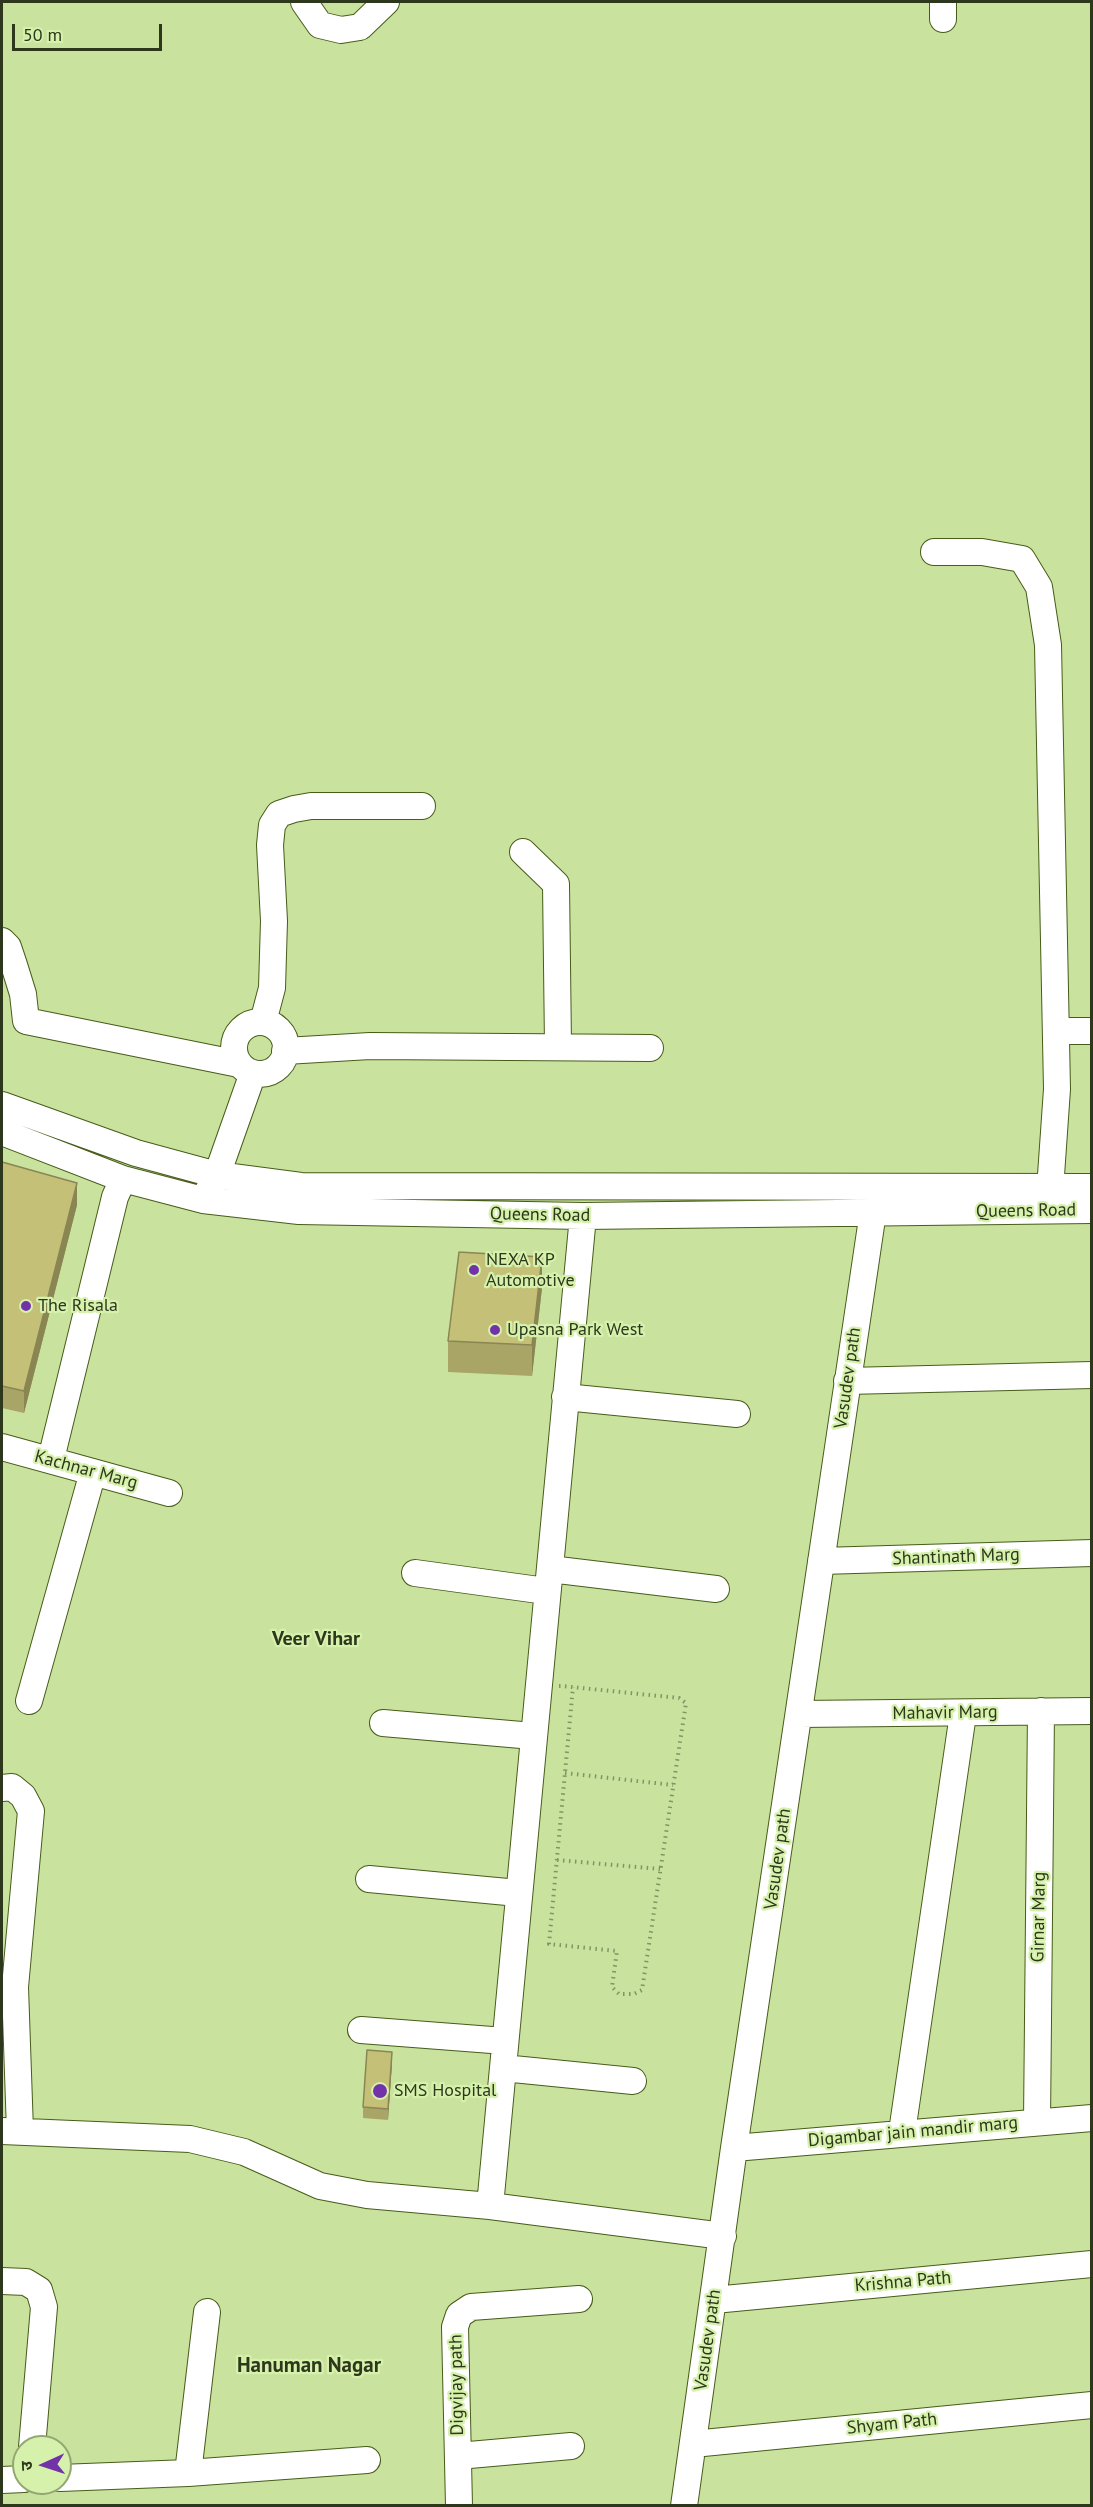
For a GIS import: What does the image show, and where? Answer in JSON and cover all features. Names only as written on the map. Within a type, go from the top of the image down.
[{"type":"street","points":[[304,2],[320,25],[341,30],[360,27],[386,2]]},
{"type":"street","points":[[934,552],[982,552],[1022,558],[1039,588],[1048,645],[1058,1089],[1049,1198]]},
{"type":"street","points":[[264,1022],[272,988],[274,921],[270,845],[272,825],[279,814],[294,808],[311,806],[422,806]]},
{"type":"street","points":[[523,852],[556,884],[558,1046]]},
{"type":"street","points":[[2,941],[8,947],[23,994],[26,1021],[246,1068],[262,1074],[278,1066],[285,1051],[285,1043],[278,1029],[264,1022],[247,1026],[240,1031],[234,1047],[246,1068],[217,1174],[203,1200]]},
{"type":"street","points":[[1056,1031],[1092,1030]]},
{"type":"street","points":[[285,1051],[370,1046],[650,1047]]},
{"type":"street","name":"Queens Road","points":[[2,1106],[136,1153],[217,1174],[301,1186],[1049,1198],[1092,1210]]},
{"type":"street","name":"Queens Road","points":[[2,1132],[123,1179],[203,1200],[299,1211],[583,1216],[873,1212],[1049,1198],[1092,1187]]},
{"type":"street","points":[[51,1459],[115,1197],[123,1179]]},
{"type":"street","name":"Vasudev path","points":[[684,2505],[734,2148],[873,1212]]},
{"type":"street","points":[[490,2206],[583,1216]]},
{"type":"street","points":[[847,1381],[1092,1375]]},
{"type":"street","points":[[565,1397],[737,1414]]},
{"type":"street","name":"Kachnar Marg","points":[[2,1447],[170,1493]]},
{"type":"street","points":[[29,1701],[93,1472]]},
{"type":"street","name":"Shantinath Marg","points":[[820,1561],[1092,1553]]},
{"type":"street","points":[[415,1573],[716,1589]]},
{"type":"street","name":"Mahavir Marg","points":[[798,1714],[1092,1711]]},
{"type":"street","name":"Girnar Marg","points":[[1037,2122],[1041,1712]]},
{"type":"street","points":[[902,2132],[963,1714]]},
{"type":"street","points":[[382,1723],[533,1736]]},
{"type":"street","points":[[2,1788],[12,1788],[23,1796],[31,1811],[8,1987],[11,2131],[190,2139],[244,2152],[320,2186],[367,2194],[490,2206],[723,2236]]},
{"type":"street","points":[[369,1879],[518,1893]]},
{"type":"street","points":[[361,2030],[505,2041]]},
{"type":"street","points":[[503,2068],[633,2081]]},
{"type":"street","name":"Digambar jain mandir marg","points":[[734,2148],[902,2132],[1092,2118]]},
{"type":"street","name":"Krishna Path","points":[[714,2300],[1092,2264]]},
{"type":"street","points":[[2,2281],[26,2282],[39,2290],[44,2307],[33,2435]]},
{"type":"street","name":"Digvijay path","points":[[459,2505],[454,2327],[459,2315],[471,2307],[579,2299]]},
{"type":"street","points":[[188,2473],[207,2312]]},
{"type":"street","name":"Shyam Path","points":[[693,2444],[1092,2405]]},
{"type":"street","points":[[458,2456],[572,2446]]},
{"type":"street","points":[[72,2478],[188,2473],[367,2460]]},
{"type":"path","points":[[538,1686],[573,1687],[679,1698],[686,1703],[642,1990],[634,1994],[619,1994],[612,1987],[617,1951],[549,1944],[573,1687]]},
{"type":"path","points":[[565,1773],[673,1785]]},
{"type":"path","points":[[557,1860],[660,1869]]},
{"type":"building","name":"The Risala","points":[[2,1162],[77,1183],[24,1391],[2,1386]]},
{"type":"building","name":"Upasna Park West","points":[[459,1252],[542,1257],[532,1345],[448,1341]]},
{"type":"building","points":[[367,2050],[392,2052],[388,2109],[363,2107]]},
{"type":"place","name":"NEXA KP Automotive","points":[[474,1270]]},
{"type":"place","name":"The Risala","points":[[26,1306]]},
{"type":"place","name":"Upasna Park West","points":[[495,1330]]},
{"type":"place","name":"SMS Hospital","points":[[380,2091]]},
{"type":"district","name":"Veer Vihar","points":[[316,1639]]},
{"type":"district","name":"Hanuman Nagar","points":[[309,2366]]}]
